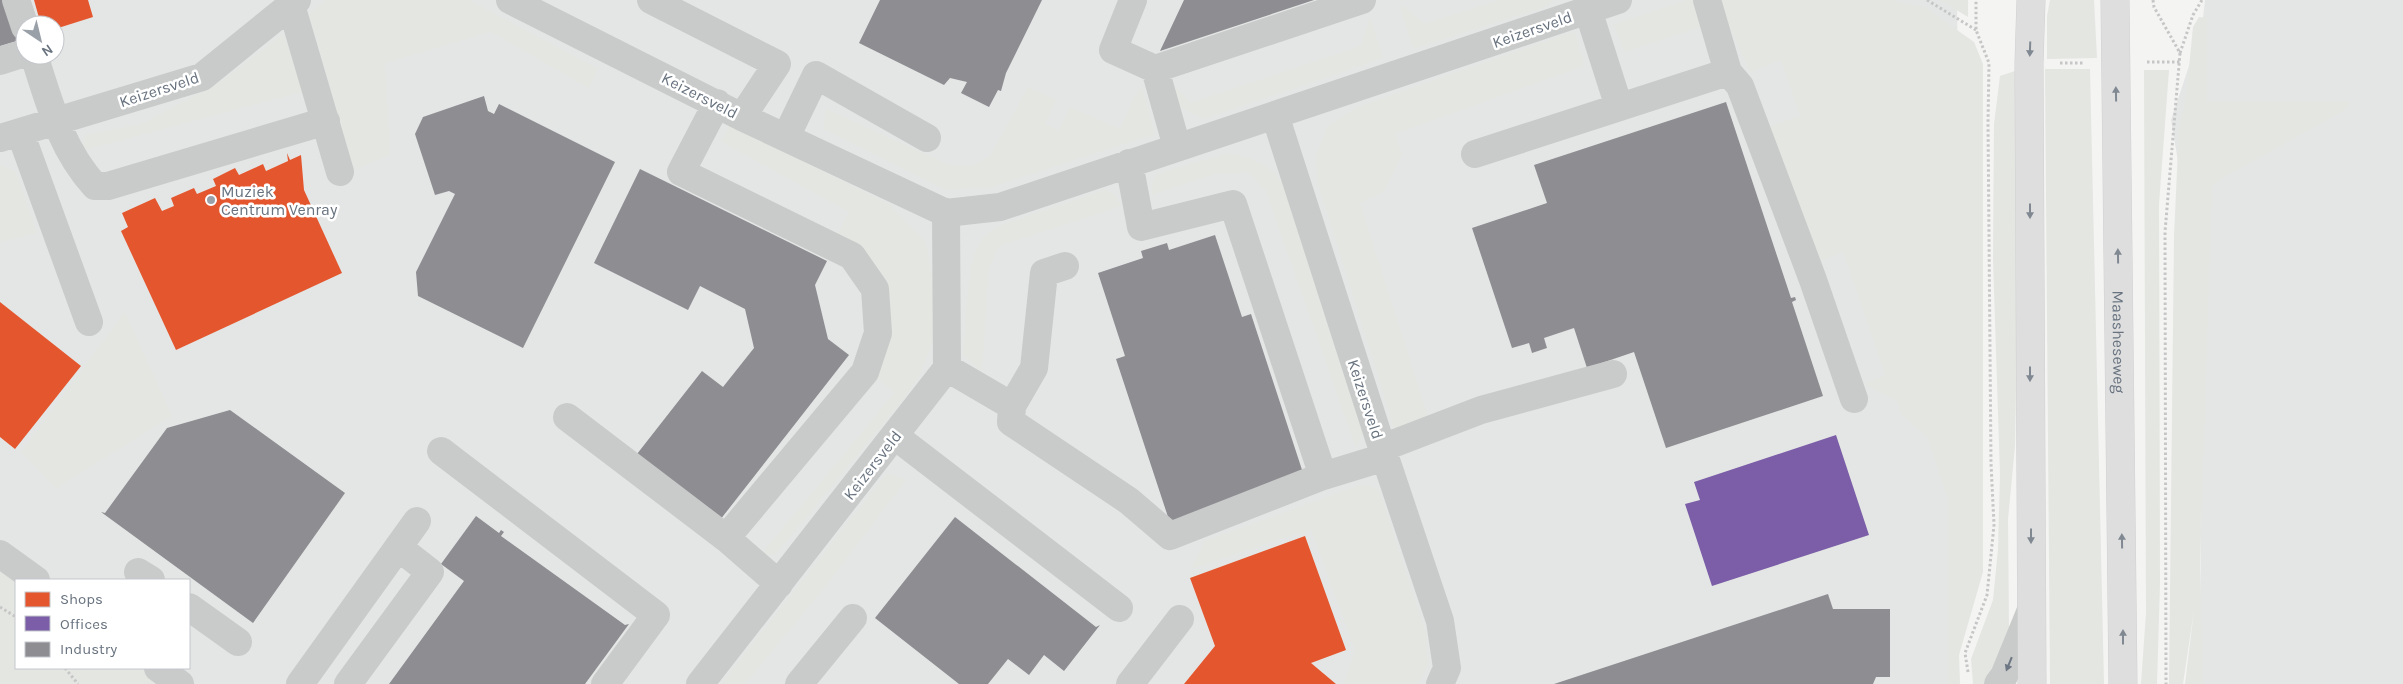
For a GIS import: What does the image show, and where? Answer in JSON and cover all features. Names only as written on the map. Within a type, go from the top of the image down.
[{"type":"main road","points":[[2031,0],[2029,63],[2032,684]]},
{"type":"main road","name":"Maasheseweg","points":[[2115,0],[2123,684]]},
{"type":"street","points":[[16,0],[21,15]]},
{"type":"street","name":"Keizersveld","points":[[512,0],[742,117],[946,213],[1000,206],[1618,0]]},
{"type":"street","points":[[652,0],[777,64],[742,117]]},
{"type":"street","points":[[1133,0],[1114,50],[1155,69],[1362,0]]},
{"type":"street","points":[[1707,0],[1728,72],[1740,86],[1813,280],[1854,399]]},
{"type":"street","points":[[294,2],[340,172]]},
{"type":"street","name":"Keizersveld","points":[[10,135],[202,77],[294,2]]},
{"type":"street","points":[[1588,10],[1619,107]]},
{"type":"street","points":[[0,61],[15,56]]},
{"type":"street","points":[[37,65],[55,121],[81,170],[95,186],[108,186],[326,121]]},
{"type":"street","points":[[1155,69],[1177,147]]},
{"type":"street","points":[[1475,154],[1728,72]]},
{"type":"street","points":[[786,137],[816,75],[926,138]]},
{"type":"street","points":[[717,103],[681,172],[852,256],[875,289],[878,333],[865,372],[726,538]]},
{"type":"street","name":"Keizersveld","points":[[1275,115],[1383,452],[1440,621],[1446,668],[1440,684]]},
{"type":"street","points":[[10,135],[89,322]]},
{"type":"street","points":[[1129,163],[1141,227],[1233,204],[1323,476]]},
{"type":"street","points":[[946,213],[947,368],[1012,406]]},
{"type":"street","points":[[1065,266],[1044,273],[1034,368],[1012,406],[1012,422],[1129,501],[1170,536],[1383,452],[1481,410],[1613,374]]},
{"type":"street","name":"Keizersveld","points":[[700,684],[947,368]]},
{"type":"street","points":[[567,417],[726,538],[779,584]]},
{"type":"street","points":[[895,436],[1119,608]]},
{"type":"street","points":[[441,452],[656,614],[616,680]]},
{"type":"street","points":[[300,684],[417,521]]},
{"type":"street","points":[[348,684],[430,572],[398,547]]},
{"type":"street","points":[[0,554],[35,579]]},
{"type":"street","points":[[190,608],[238,642]]},
{"type":"street","points":[[1998,684],[2004,676],[2031,610]]},
{"type":"street","points":[[799,684],[852,618]]},
{"type":"street","points":[[1130,684],[1180,619]]},
{"type":"street","points":[[159,669],[180,684]]},
{"type":"path","points":[[1926,0],[1976,30]]},
{"type":"path","points":[[1969,676],[1966,654],[1987,595],[1994,525],[1990,366],[1989,64],[1976,30],[1976,0]]},
{"type":"path","points":[[2153,0],[2154,7],[2180,53]]},
{"type":"path","points":[[2166,684],[2165,232],[2180,53],[2193,15],[2202,0]]},
{"type":"path","points":[[0,606],[15,616]]},
{"type":"path","points":[[66,669],[78,684]]},
{"type":"shaded area","points":[[0,0],[1957,0],[1961,344],[1955,684],[102,684],[84,669],[190,669],[190,579],[15,579],[0,625]]},
{"type":"shaded area","points":[[326,0],[469,0],[598,69],[589,88],[491,32],[385,63],[390,155],[349,172],[329,82],[309,14]]},
{"type":"shaded area","points":[[1499,0],[1555,0],[1542,8],[1413,49],[1400,7],[1403,6],[1425,24]]},
{"type":"shaded area","points":[[1687,0],[1699,0],[1707,25],[1624,52],[1614,24]]},
{"type":"shaded area","points":[[1718,0],[1890,0],[1926,8],[1974,42],[1983,64],[1983,572],[1959,655],[1960,684],[1948,684],[1948,500],[1928,438],[1901,414],[1897,401],[1864,384],[1885,375],[1843,252],[1820,262],[1768,127],[1800,116],[1781,60],[1750,72]]},
{"type":"shaded area","points":[[1940,0],[1968,0],[1968,17]]},
{"type":"shaded area","points":[[2050,0],[2094,0],[2097,58],[2047,59],[2047,16]]},
{"type":"shaded area","points":[[2205,0],[2403,0],[2403,684],[2199,684],[2204,315],[2171,120],[2202,27]]},
{"type":"shaded area","points":[[1370,17],[1383,58],[1204,119],[1178,107],[1171,81],[1190,103],[1361,46]]},
{"type":"shaded area","points":[[2199,17],[2207,18],[2207,102],[2350,102],[2345,110],[2219,180],[2212,186],[2200,567],[2203,684],[2185,684],[2194,610],[2183,684],[2169,684],[2174,236],[2179,128],[2186,98],[2193,27]]},
{"type":"shaded area","points":[[1575,31],[1584,66],[1395,134],[1402,155],[1383,192],[1360,203],[1428,417],[1394,428],[1317,180],[1316,156],[1328,126],[1357,107]]},
{"type":"shaded area","points":[[283,34],[305,91],[81,151],[85,135],[142,124],[222,81]]},
{"type":"shaded area","points":[[2045,69],[2090,69],[2104,684],[2050,684]]},
{"type":"shaded area","points":[[2144,70],[2169,70],[2159,204],[2160,583],[2157,684],[2141,684],[2146,613]]},
{"type":"shaded area","points":[[2015,71],[2017,332],[2015,446],[2008,519],[2009,630],[1988,684],[1973,684],[1971,659],[1993,600],[1998,549],[2000,475],[1993,259],[1994,124],[2000,76]]},
{"type":"shaded area","points":[[1028,87],[1056,100],[1045,124],[1059,130],[1070,107],[1120,129],[1134,97],[1142,87],[1155,134],[989,188],[944,189],[824,129],[826,109],[947,164],[972,166],[990,156]]},
{"type":"shaded area","points":[[729,124],[889,204],[926,243],[934,288],[936,334],[919,377],[900,403],[775,555],[761,555],[895,392],[875,376],[892,336],[888,285],[870,257],[855,244],[837,234],[849,212],[722,142]]},
{"type":"shaded area","points":[[1228,153],[1259,162],[1272,171],[1283,184],[1365,431],[1356,448],[1266,191],[1248,172],[1215,174],[1151,195],[1152,183],[1158,173]]},
{"type":"shaded area","points":[[0,165],[16,172],[37,233],[0,242]]},
{"type":"shaded area","points":[[1105,190],[1114,194],[1122,206],[999,246],[989,268],[982,371],[963,355],[972,264],[981,241],[989,232],[1006,223]]},
{"type":"shaded area","points":[[125,312],[172,416],[56,488],[21,452]]},
{"type":"shaded area","points":[[887,473],[906,480],[829,582],[745,684],[721,684]]},
{"type":"shaded area","points":[[1363,484],[1379,490],[1426,634],[1428,665],[1418,684],[1344,684],[1355,650],[1311,529],[1191,569],[1205,541]]},
{"type":"shaded area","points":[[0,565],[15,579],[15,669],[145,669],[167,684],[0,684]]},
{"type":"building: Shops","points":[[34,0],[88,0],[93,17],[65,26],[65,15],[38,15]]},
{"type":"building: Shops","points":[[287,153],[290,160],[301,155],[304,190],[342,273],[176,350],[121,231],[128,227],[122,213],[155,198],[162,211],[174,206],[171,198],[194,188],[197,194],[216,186],[213,179],[235,168],[239,175],[263,164],[266,171],[288,161]]},
{"type":"building: Shops","points":[[0,302],[81,366],[15,449],[0,437]]},
{"type":"building: Shops","points":[[1305,536],[1346,650],[1311,663],[1336,684],[1184,684],[1215,646],[1190,578]]},
{"type":"building: Offices","points":[[1836,435],[1869,535],[1712,586],[1685,504],[1700,500],[1694,482]]},
{"type":"building: Industry","points":[[0,0],[8,0],[15,23],[15,42],[0,46]]},
{"type":"building: Industry","points":[[880,0],[1042,0],[1006,73],[1001,91],[998,90],[989,107],[961,93],[967,82],[950,78],[944,85],[859,43]]},
{"type":"building: Industry","points":[[1184,0],[1314,0],[1160,51]]},
{"type":"building: Industry","points":[[484,96],[488,111],[494,114],[499,104],[615,162],[523,348],[418,296],[416,272],[455,194],[449,191],[435,195],[415,134],[423,117]]},
{"type":"building: Industry","points":[[1726,102],[1791,298],[1795,297],[1796,300],[1792,302],[1823,396],[1666,448],[1634,352],[1587,368],[1574,328],[1544,338],[1547,348],[1532,353],[1529,343],[1512,348],[1472,228],[1547,203],[1534,165]]},
{"type":"building: Industry","points":[[640,169],[827,261],[815,285],[828,339],[849,355],[720,520],[637,454],[702,371],[723,387],[754,348],[745,309],[700,286],[688,310],[594,263]]},
{"type":"building: Industry","points":[[1215,235],[1242,317],[1251,314],[1305,479],[1170,523],[1116,359],[1125,356],[1098,273],[1143,258],[1141,251],[1167,243],[1169,250]]},
{"type":"building: Industry","points":[[230,410],[345,493],[253,623],[101,512],[105,513],[167,428]]},
{"type":"building: Industry","points":[[476,516],[499,533],[501,530],[504,532],[501,536],[625,625],[629,624],[585,684],[389,684],[464,581],[441,564]]},
{"type":"building: Industry","points":[[955,517],[1096,627],[1100,625],[1064,671],[1044,655],[1029,675],[1008,659],[988,684],[959,684],[875,618]]},
{"type":"building: Industry","points":[[1828,594],[1833,609],[1890,609],[1890,677],[1876,677],[1873,684],[1554,684]]},
{"type":"place","name":"Muziek Centrum Venray","points":[[211,200]]}]
